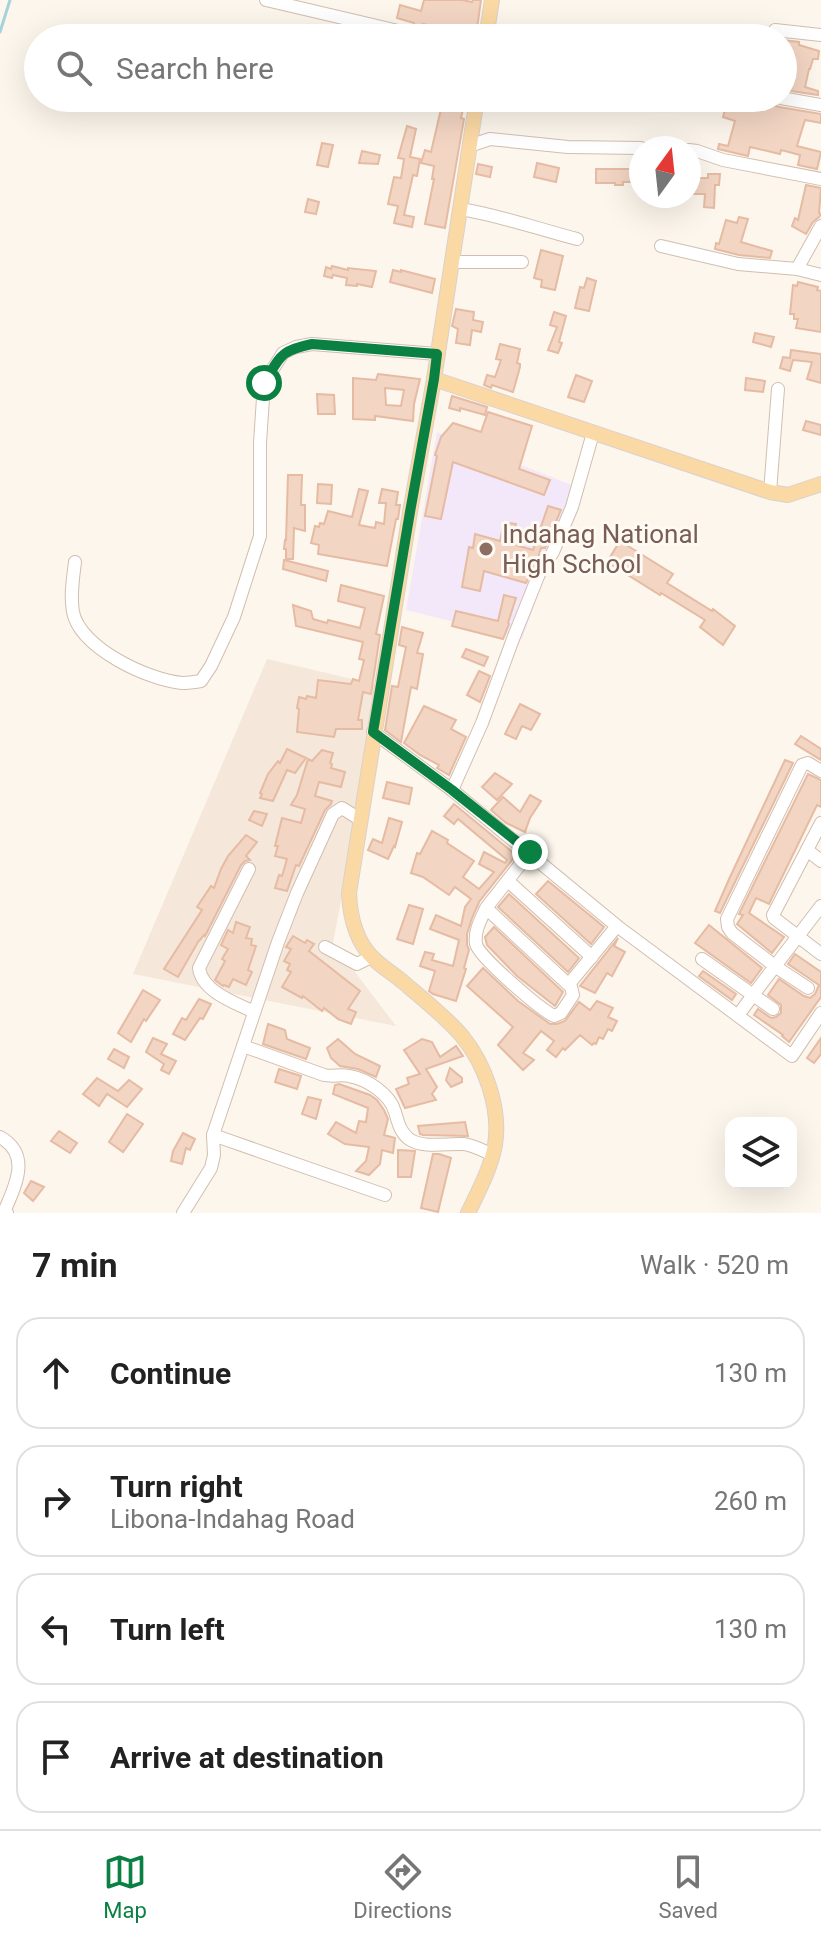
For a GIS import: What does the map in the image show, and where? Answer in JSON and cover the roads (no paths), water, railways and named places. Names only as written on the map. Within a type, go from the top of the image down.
[{"type":"main road","points":[[488,24],[492,0]]},
{"type":"main road","points":[[468,1213],[493,1155],[495,1143],[495,1116],[484,1071],[461,1035],[402,980],[371,957],[357,935],[350,913],[349,893],[475,112]]},
{"type":"main road","points":[[434,379],[770,492],[788,495],[821,484]]},
{"type":"street","points":[[266,0],[368,24]]},
{"type":"street","points":[[797,32],[821,35]]},
{"type":"street","points":[[797,101],[821,105]]},
{"type":"street","points":[[469,146],[490,139],[568,147],[629,148]]},
{"type":"street","points":[[701,152],[732,162],[821,179]]},
{"type":"street","points":[[460,209],[491,214],[577,239]]},
{"type":"street","points":[[797,269],[821,226]]},
{"type":"street","points":[[661,246],[738,264],[797,269],[821,275]]},
{"type":"street","points":[[451,262],[522,262]]},
{"type":"street","points":[[75,562],[73,613],[80,629],[104,652],[166,680],[184,683],[201,681],[234,617],[260,536],[260,443],[264,383],[283,353],[312,344],[437,354]]},
{"type":"street","points":[[770,492],[778,389]]},
{"type":"street","points":[[452,790],[482,723],[539,574],[553,552],[572,507],[593,433]]},
{"type":"street","points":[[373,732],[530,852],[617,926],[792,1056],[821,1013]]},
{"type":"street","points":[[808,988],[732,933],[727,919],[802,765],[808,763],[821,771]]},
{"type":"street","points":[[183,1213],[211,1168],[213,1135],[297,893],[333,814],[342,808],[361,820]]},
{"type":"street","points":[[821,823],[773,915],[821,954]]},
{"type":"street","points":[[807,850],[821,861]]},
{"type":"street","points":[[486,908],[574,991],[561,1013],[554,1016],[541,1008],[486,959],[478,949],[476,940],[486,908],[530,852]]},
{"type":"street","points":[[249,869],[199,968],[200,975],[212,989],[254,1012]]},
{"type":"street","points":[[508,881],[592,957]]},
{"type":"street","points":[[742,1010],[821,906]]},
{"type":"street","points":[[569,984],[617,926]]},
{"type":"street","points":[[325,947],[357,964],[371,957]]},
{"type":"street","points":[[702,959],[773,1009]]},
{"type":"street","points":[[243,1046],[324,1075],[349,1076],[379,1090],[392,1102],[403,1133],[415,1142],[467,1144],[493,1155]]},
{"type":"street","points":[[213,1135],[385,1195]]},
{"type":"street","points":[[0,1137],[11,1143],[19,1162],[18,1179],[4,1213]]},
{"type":"waterway","points":[[0,32],[10,0]]},
{"type":"place","name":"Indahag National High School","points":[[486,549]]}]
